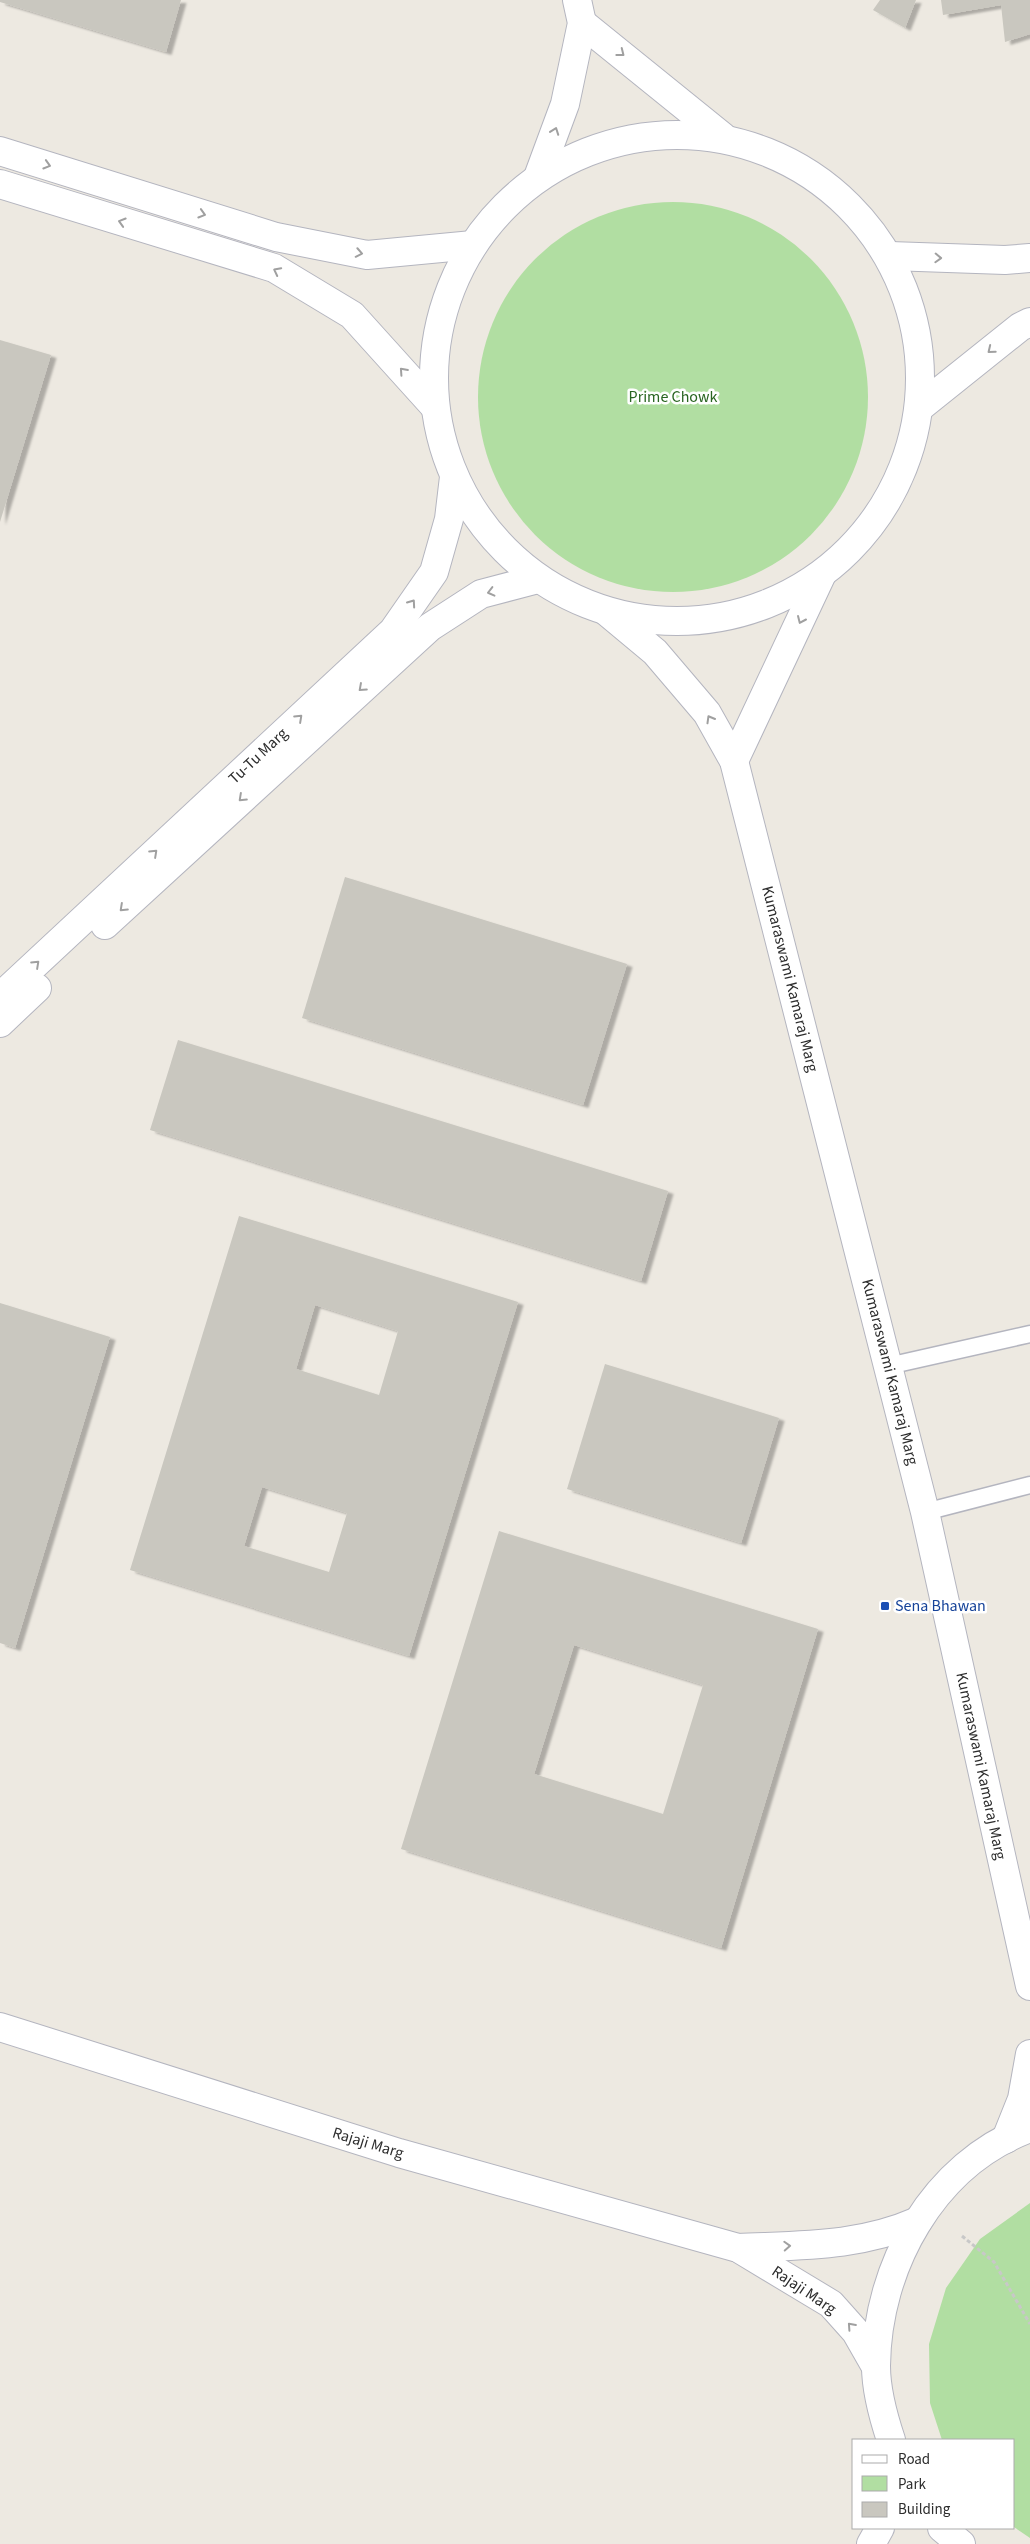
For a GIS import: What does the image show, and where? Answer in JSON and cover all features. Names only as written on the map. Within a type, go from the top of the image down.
[{"type":"main road","points":[[580,11],[723,137]]},
{"type":"main road","points":[[538,177],[565,104],[580,11]]},
{"type":"main road","points":[[658,133],[723,137],[774,152],[820,178],[859,213],[890,256],[917,329],[920,407],[903,472],[869,529],[821,576],[782,599],[740,615],[696,622],[651,622],[607,612],[538,579],[489,534],[454,477],[435,407],[434,364],[440,323],[453,282],[473,245],[513,197],[538,177],[595,147],[658,133]]},
{"type":"main road","points":[[0,151],[276,237],[367,255],[473,245]]},
{"type":"main road","points":[[0,184],[274,268],[352,315],[435,407]]},
{"type":"main road","points":[[890,256],[1005,260],[1030,258]]},
{"type":"main road","points":[[920,407],[1020,326],[1030,322]]},
{"type":"main road","name":"Tu-Tu Marg","points":[[0,997],[392,631],[434,572],[449,519],[454,477]]},
{"type":"main road","points":[[734,761],[821,576]]},
{"type":"main road","name":"Tu-Tu Marg","points":[[0,1022],[430,627],[481,594],[538,579]]},
{"type":"main road","name":"Kumaraswami Kamaraj Marg","points":[[607,612],[655,652],[707,712],[734,761],[925,1512],[1023,1924],[1030,1986]]},
{"type":"main road","name":"Rajaji Marg","points":[[0,2027],[399,2153],[738,2248],[831,2304],[856,2332],[876,2368]]},
{"type":"main road","points":[[891,2439],[882,2411],[876,2368],[879,2324],[889,2281],[904,2243],[953,2178],[985,2152],[1018,2133],[1030,2054]]},
{"type":"main road","name":"Rajaji Marg","points":[[738,2248],[850,2243],[893,2232],[918,2222]]},
{"type":"main road","points":[[871,2544],[879,2529]]},
{"type":"main road","points":[[943,2529],[961,2544]]},
{"type":"lane","points":[[888,1366],[1030,1334]]},
{"type":"lane","points":[[925,1512],[1030,1485]]},
{"type":"path","points":[[962,2236],[994,2262],[1030,2324]]},
{"type":"green space","name":"Prime Chowk","points":[[673,202],[711,206],[748,217],[781,235],[811,259],[835,289],[853,322],[864,359],[868,397],[864,435],[853,472],[835,505],[811,535],[781,559],[748,577],[711,588],[673,592],[635,588],[598,577],[565,559],[535,535],[511,505],[493,472],[482,435],[478,397],[482,359],[493,322],[511,289],[535,259],[565,235],[598,217],[635,206]]},
{"type":"green space","points":[[1030,2203],[1030,2538],[1015,2528],[1015,2439],[942,2439],[930,2403],[929,2344],[946,2288],[980,2239]]},
{"type":"building","points":[[0,0],[181,0],[166,52],[0,2]]},
{"type":"building","points":[[880,0],[916,0],[905,28],[873,10]]},
{"type":"building","points":[[941,0],[1030,0],[1030,34],[1005,42],[1001,5],[943,15]]},
{"type":"building","points":[[0,340],[51,355],[0,522]]},
{"type":"building","points":[[345,877],[627,964],[583,1105],[302,1018]]},
{"type":"building","points":[[178,1040],[668,1191],[641,1281],[150,1130]]},
{"type":"building","points":[[239,1216],[518,1302],[409,1656],[130,1570]],"holes":[[[315,1305],[398,1331],[379,1395],[296,1369]],[[262,1487],[347,1513],[329,1572],[244,1546]]]},
{"type":"building","points":[[0,1303],[110,1337],[15,1648],[0,1643]]},
{"type":"building","points":[[605,1364],[779,1418],[741,1543],[567,1489]]},
{"type":"building","points":[[499,1531],[818,1629],[721,1948],[401,1849]],"holes":[[[574,1645],[703,1685],[663,1814],[534,1774]]]},
{"type":"place","name":"Sena Bhawan","points":[[885,1606]]}]
